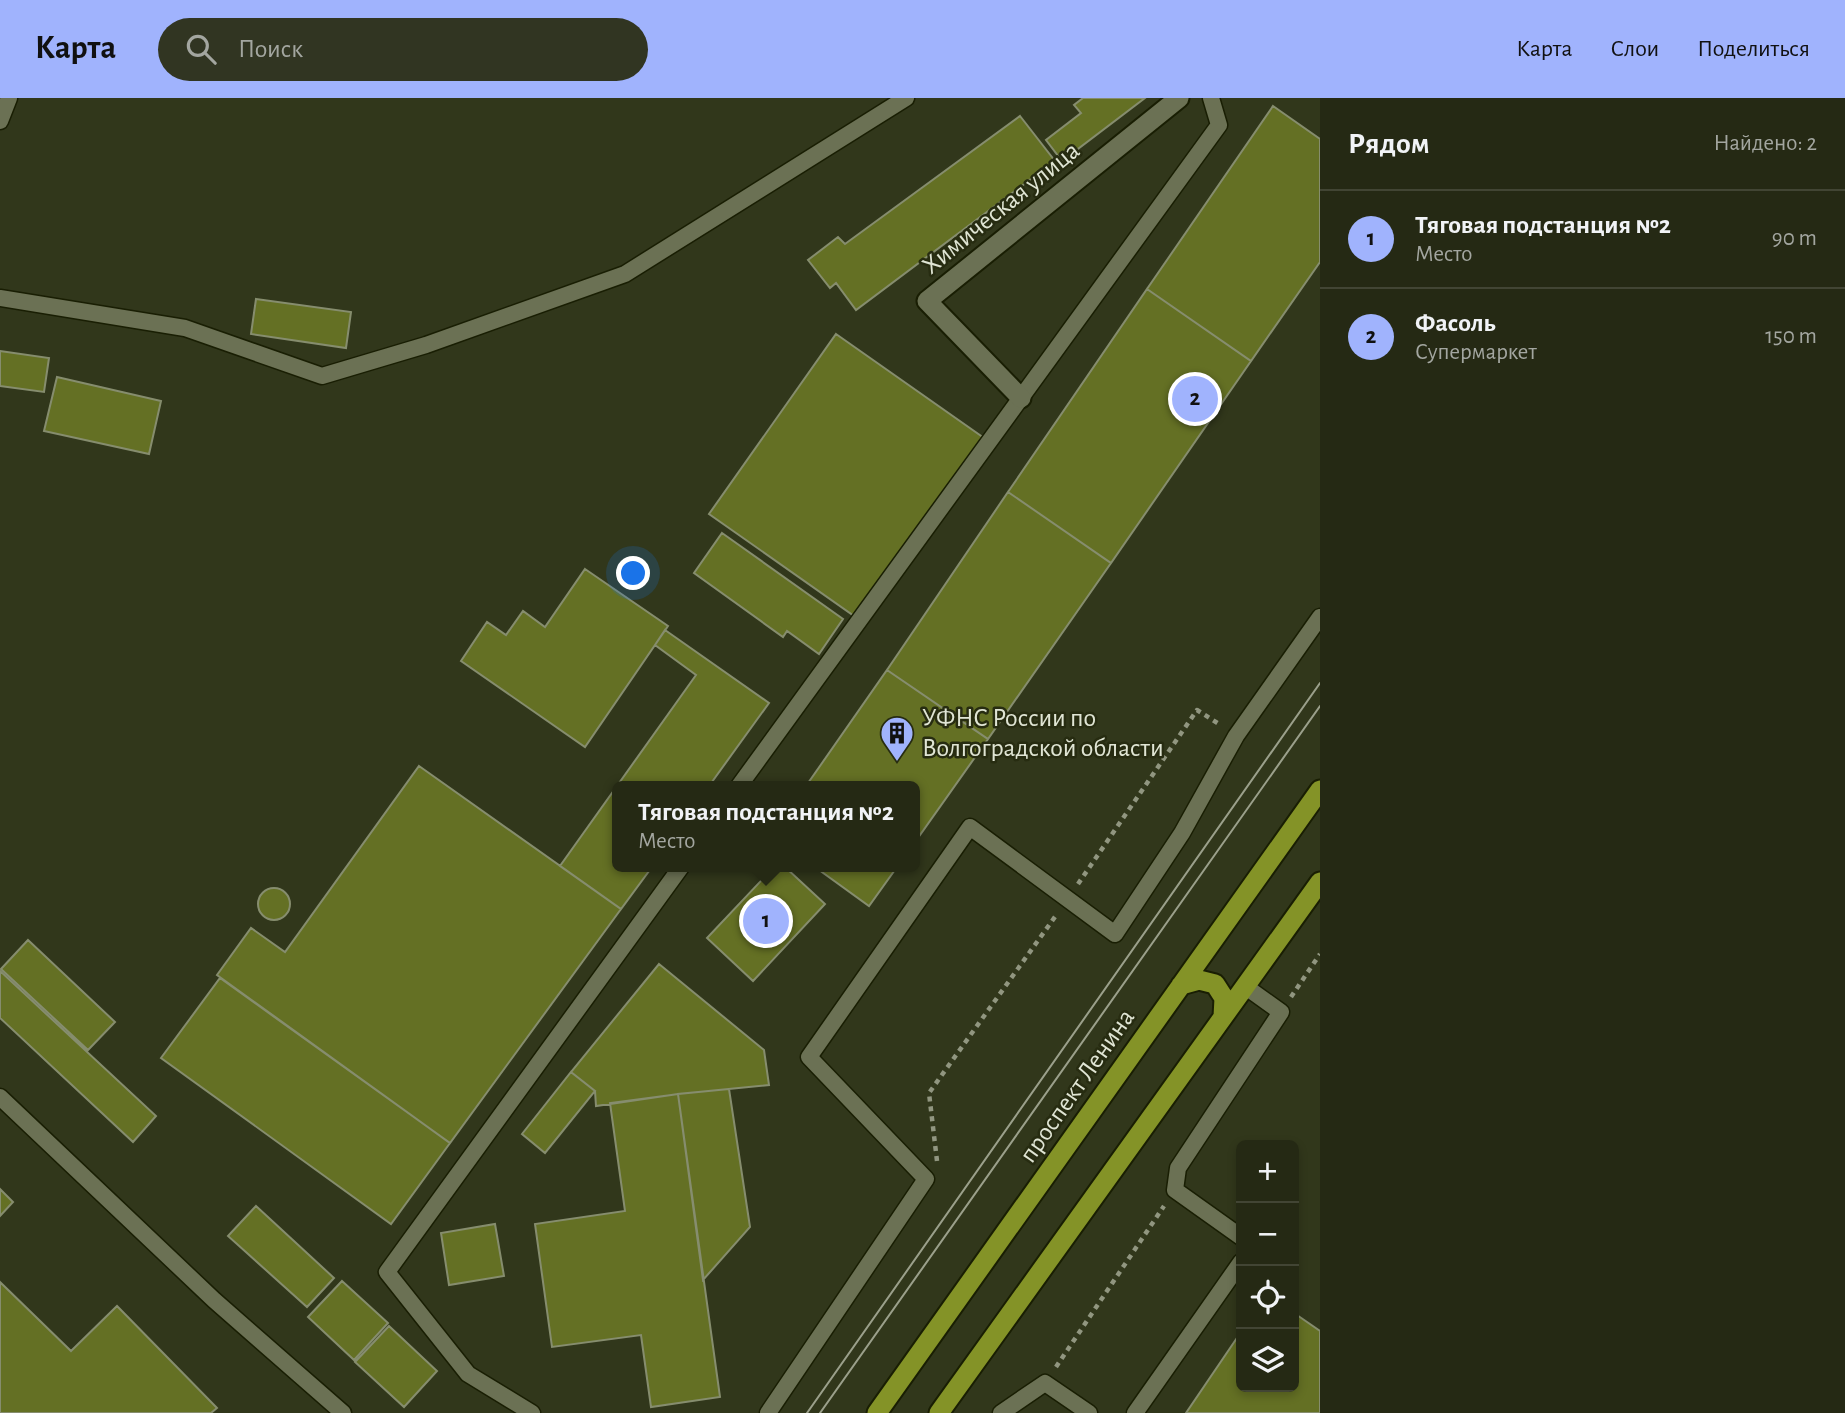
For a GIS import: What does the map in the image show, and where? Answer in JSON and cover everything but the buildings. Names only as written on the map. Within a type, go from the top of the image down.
[{"type":"main road","name":"проспект Ленина","points":[[877,1413],[1320,790]]},
{"type":"main road","points":[[939,1413],[1320,882]]},
{"type":"main road","points":[[1181,985],[1199,980],[1215,984],[1224,998],[1223,1017]]},
{"type":"street","name":"Химическая улица","points":[[1021,398],[928,302],[1179,98]]},
{"type":"lane","points":[[0,121],[9,98]]},
{"type":"lane","points":[[0,298],[185,328],[322,376],[426,345],[625,274],[906,98]]},
{"type":"lane","points":[[743,781],[1219,125],[1211,98]]},
{"type":"lane","points":[[768,1413],[926,1179],[809,1057],[970,827],[1115,934],[1182,834],[1236,736],[1320,617]]},
{"type":"lane","points":[[532,1413],[468,1374],[387,1272],[677,872]]},
{"type":"lane","points":[[1236,1233],[1175,1190],[1178,1168],[1281,1012],[1246,987]]},
{"type":"lane","points":[[0,1097],[214,1300],[344,1413]]},
{"type":"lane","points":[[1135,1413],[1238,1266]]},
{"type":"lane","points":[[1001,1413],[1045,1383],[1089,1413]]},
{"type":"path","points":[[926,1179],[938,1164],[929,1093],[1068,900],[1197,710],[1236,736]]},
{"type":"path","points":[[1281,1012],[1320,954]]},
{"type":"path","points":[[1045,1383],[1175,1190]]},
{"type":"tram line","points":[[807,1413],[1320,683]]},
{"type":"tram line","points":[[820,1413],[1320,706]]},
{"type":"place","name":"Фасоль","points":[[1195,399]]},
{"type":"place","name":"УФНС России по Волгоградской области","points":[[897,763]]},
{"type":"place","name":"Тяговая подстанция №2","points":[[766,921]]}]
